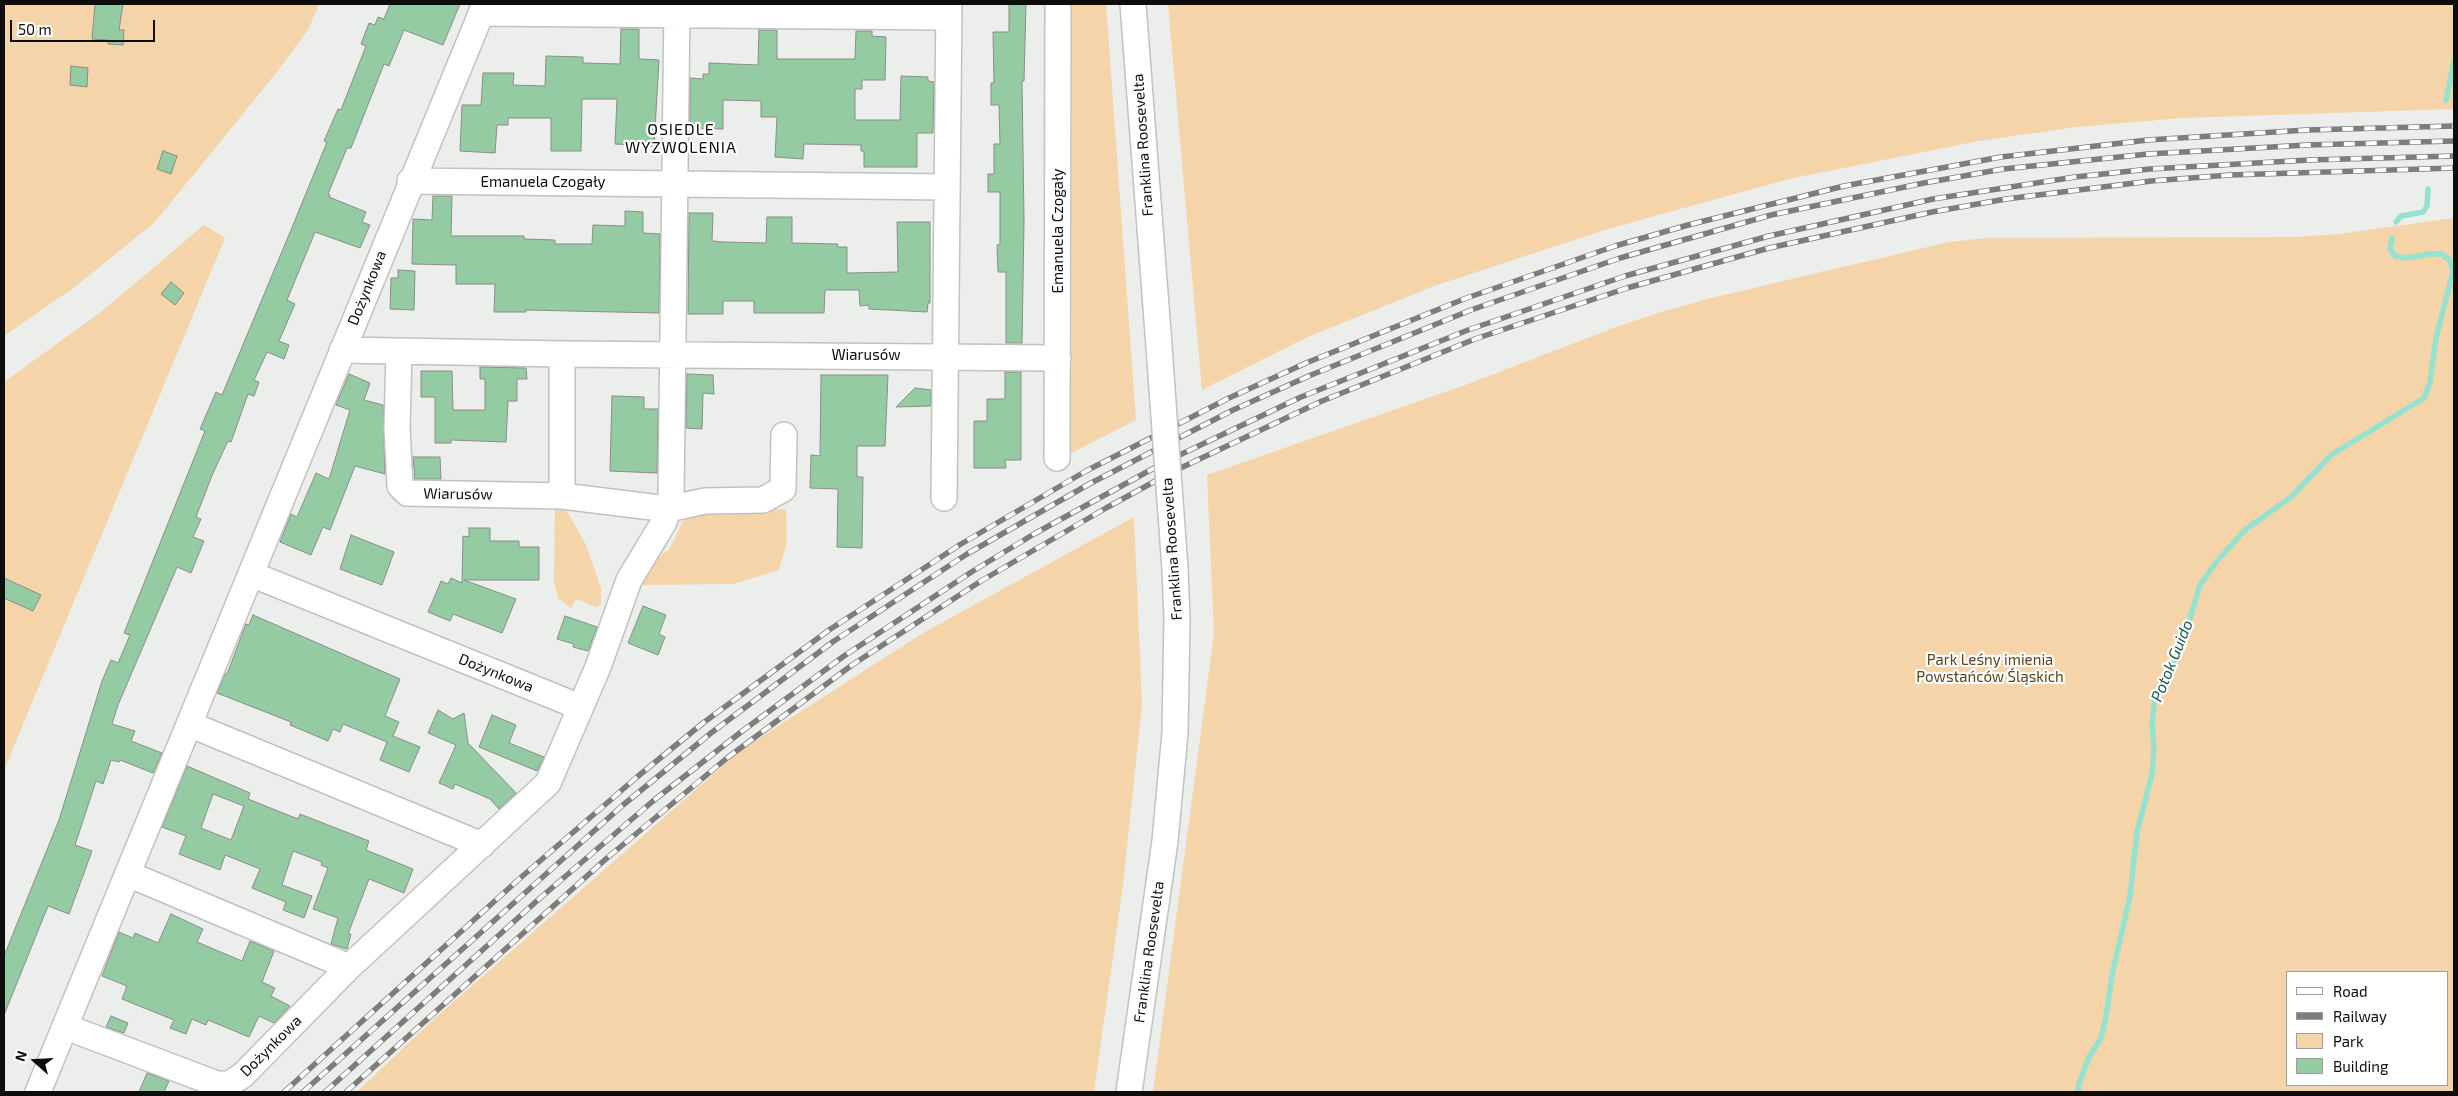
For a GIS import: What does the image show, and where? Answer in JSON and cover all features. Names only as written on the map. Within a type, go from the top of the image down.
[{"type":"street","name":"Emanuela Czogały","points":[[1057,458],[1058,4]]},
{"type":"street","name":"Franklina Roosevelta","points":[[1129,1092],[1165,841],[1176,733],[1178,618],[1133,4]]},
{"type":"street","points":[[483,8],[948,10],[944,498]]},
{"type":"street","name":"Dożynkowa","points":[[38,1092],[410,181],[483,8]]},
{"type":"street","points":[[580,707],[598,666],[629,580],[658,534],[668,509],[673,475],[677,9]]},
{"type":"street","name":"Emanuela Czogały","points":[[410,181],[947,187]]},
{"type":"street","name":"Wiarusów","points":[[342,350],[562,354],[1058,358]]},
{"type":"street","name":"Wiarusów","points":[[400,352],[398,447],[400,486],[407,493],[562,496],[668,509],[705,501],[763,500],[774,496],[783,489],[784,435]]},
{"type":"street","points":[[562,354],[562,496]]},
{"type":"street","name":"Dożynkowa","points":[[66,1027],[217,1084],[230,1084],[243,1075],[349,967],[548,783],[580,707],[251,574]]},
{"type":"street","points":[[189,724],[482,844]]},
{"type":"street","points":[[128,874],[349,967]]},
{"type":"green space","points":[[4,4],[319,4],[308,30],[277,72],[155,222],[76,286],[4,336]]},
{"type":"green space","points":[[1072,4],[1106,4],[1136,420],[1071,453]]},
{"type":"green space","points":[[1168,4],[2454,4],[2454,109],[2181,118],[2077,127],[1979,141],[1789,179],[1608,229],[1434,286],[1310,336],[1202,390]]},
{"type":"green space","name":"Park Leśny imienia Powstańców Śląskich","points":[[2454,218],[2454,1092],[1153,1092],[1214,634],[1207,475],[1468,384],[1616,327],[1658,313],[1711,298],[1949,242],[1987,238],[2296,237],[2339,234]]},
{"type":"green space","points":[[204,225],[225,238],[4,770],[4,382],[101,312]]},
{"type":"green space","points":[[555,506],[562,507],[568,513],[586,545],[601,588],[601,605],[596,607],[576,599],[571,608],[559,599],[554,583]]},
{"type":"green space","points":[[786,509],[787,541],[779,570],[733,584],[633,585],[645,565],[669,550],[683,521],[704,511]]},
{"type":"green space","points":[[1134,517],[1142,705],[1123,885],[1094,1092],[357,1092],[434,1019],[741,750],[923,633]]},
{"type":"building","points":[[95,4],[123,4],[119,30],[124,30],[123,45],[108,44],[108,40],[92,39]]},
{"type":"building","points":[[390,4],[460,4],[443,45],[404,30],[389,66],[384,64],[351,148],[347,148],[328,194],[330,195],[329,197],[366,212],[362,222],[370,225],[360,248],[315,232],[287,300],[295,304],[279,341],[289,345],[284,359],[267,352],[254,380],[259,382],[254,396],[248,394],[231,442],[228,441],[213,473],[196,517],[201,519],[193,537],[204,541],[191,573],[177,567],[118,705],[112,724],[135,731],[131,741],[162,753],[153,773],[120,760],[119,762],[111,760],[103,784],[96,781],[75,845],[92,851],[69,914],[48,906],[4,1015],[4,956],[59,820],[102,681],[111,660],[118,663],[130,635],[124,633],[205,431],[200,429],[216,392],[222,395],[327,142],[324,141],[338,109],[341,110],[366,46],[361,44],[369,23],[375,25],[378,17],[384,19]]},
{"type":"building","points":[[1009,4],[1026,4],[1024,81],[1022,81],[1024,221],[1022,343],[1006,343],[1006,272],[998,272],[997,245],[1000,244],[1000,192],[988,192],[988,174],[994,174],[994,144],[1000,144],[999,105],[991,105],[991,83],[994,83],[993,32],[1009,32]]},
{"type":"building","points":[[621,29],[639,29],[639,59],[659,60],[654,146],[615,144],[617,99],[582,99],[581,151],[551,151],[551,118],[508,118],[508,125],[497,125],[495,153],[460,151],[462,105],[481,105],[483,73],[514,73],[513,85],[545,86],[546,56],[583,57],[583,63],[620,64]]},
{"type":"building","points":[[759,30],[777,30],[777,59],[855,59],[856,31],[872,31],[872,36],[886,37],[885,80],[862,80],[862,89],[855,89],[855,120],[900,120],[901,76],[928,77],[928,81],[934,82],[933,133],[917,133],[917,167],[864,167],[864,151],[861,151],[861,145],[804,144],[803,159],[775,157],[777,117],[761,117],[761,101],[723,100],[723,129],[690,128],[690,78],[703,79],[703,74],[709,74],[709,63],[758,65]]},
{"type":"building","points":[[71,66],[88,68],[87,87],[70,85]]},
{"type":"building","points":[[163,151],[177,156],[171,174],[157,169]]},
{"type":"building","points":[[433,196],[452,196],[451,236],[524,236],[524,239],[555,240],[555,244],[592,244],[593,225],[625,226],[625,211],[643,212],[643,233],[660,234],[659,313],[526,310],[526,312],[494,312],[495,284],[456,284],[456,265],[412,264],[413,219],[432,220]]},
{"type":"building","points":[[689,213],[713,213],[712,241],[723,242],[766,243],[767,217],[792,217],[792,243],[838,244],[837,247],[847,247],[847,273],[898,272],[897,222],[930,222],[930,303],[928,303],[927,312],[869,309],[869,305],[860,306],[859,290],[825,290],[824,313],[754,313],[754,301],[723,301],[723,314],[688,314]]},
{"type":"building","points":[[398,270],[415,271],[414,310],[390,309],[391,278],[398,278]]},
{"type":"building","points":[[171,282],[184,293],[175,305],[161,294]]},
{"type":"building","points":[[480,367],[526,368],[527,379],[517,379],[517,401],[508,401],[506,442],[451,440],[451,443],[435,443],[435,397],[421,397],[421,371],[452,371],[453,410],[485,410],[485,379],[480,379]]},
{"type":"building","points":[[1005,372],[1021,372],[1021,460],[1005,460],[1006,468],[974,468],[974,421],[987,421],[987,399],[1005,399]]},
{"type":"building","points":[[349,374],[370,383],[364,400],[383,405],[385,474],[355,466],[330,530],[323,527],[311,555],[280,542],[291,514],[297,517],[316,473],[329,479],[350,410],[336,405]]},
{"type":"building","points":[[687,374],[713,375],[714,394],[703,393],[702,429],[686,428]]},
{"type":"building","points":[[821,375],[888,375],[885,446],[857,446],[857,477],[863,477],[862,548],[837,547],[838,489],[810,488],[811,455],[820,456]]},
{"type":"building","points":[[915,388],[931,390],[931,406],[896,407]]},
{"type":"building","points":[[612,396],[644,397],[644,409],[658,409],[657,473],[610,471]]},
{"type":"building","points":[[413,457],[440,457],[441,479],[415,479]]},
{"type":"building","points":[[469,528],[490,528],[490,541],[519,541],[519,547],[539,547],[539,580],[464,580],[516,599],[502,633],[453,614],[450,621],[428,612],[441,581],[448,584],[451,578],[462,583],[463,536],[469,537]]},
{"type":"building","points":[[351,535],[394,552],[382,585],[340,569]]},
{"type":"building","points":[[4,578],[41,595],[33,611],[4,598]]},
{"type":"building","points":[[643,606],[666,615],[659,634],[665,637],[658,655],[628,643]]},
{"type":"building","points":[[253,615],[400,679],[385,716],[399,722],[393,736],[420,747],[409,772],[380,760],[387,742],[343,724],[340,732],[333,729],[328,741],[290,725],[291,722],[217,693],[225,674],[227,674],[246,624],[249,625]]},
{"type":"building","points":[[565,616],[597,627],[588,651],[573,647],[574,644],[557,639]]},
{"type":"building","points":[[438,710],[453,719],[464,713],[468,743],[516,793],[499,809],[490,799],[455,784],[453,789],[439,783],[456,745],[428,733]]},
{"type":"building","points":[[492,715],[516,725],[509,743],[544,757],[537,771],[479,747]]},
{"type":"building","points":[[187,766],[250,793],[248,799],[298,819],[300,814],[369,841],[366,850],[413,869],[404,893],[369,879],[348,934],[351,934],[347,949],[331,944],[338,918],[313,909],[328,868],[321,865],[322,862],[293,851],[282,885],[312,896],[304,918],[283,910],[286,902],[252,888],[260,869],[225,855],[220,870],[179,854],[186,836],[162,827]],"holes":[[[213,794],[244,806],[231,840],[201,828]]]},
{"type":"building","points":[[171,914],[203,929],[197,942],[242,961],[250,941],[274,951],[262,982],[275,988],[271,996],[290,1006],[274,1023],[259,1016],[249,1037],[208,1020],[206,1025],[192,1019],[186,1034],[170,1028],[174,1020],[122,999],[127,986],[102,976],[119,932],[133,938],[135,933],[158,943]]},
{"type":"building","points":[[111,1016],[128,1023],[124,1033],[106,1027]]},
{"type":"building","points":[[147,1073],[169,1081],[164,1092],[139,1092]]},
{"type":"waterway","name":"Potok Guido","points":[[2446,100],[2454,61]]},
{"type":"waterway","name":"Potok Guido","points":[[2396,222],[2401,216],[2423,212],[2427,206],[2428,189]]},
{"type":"waterway","name":"Potok Guido","points":[[2078,1092],[2088,1059],[2101,1038],[2112,975],[2130,896],[2137,832],[2152,774],[2154,748],[2152,723],[2155,697],[2181,648],[2200,585],[2217,561],[2245,530],[2291,497],[2331,455],[2424,398],[2430,382],[2436,338],[2453,272],[2450,260],[2442,254],[2405,258],[2395,256],[2390,249],[2392,238]]},
{"type":"railway","points":[[284,1092],[518,880],[637,777],[703,723],[829,630],[961,544],[1086,471],[1229,398],[1306,363],[1464,299],[1615,246],[1688,225],[1844,186],[2001,157],[2148,140],[2307,130],[2454,126]]},
{"type":"railway","points":[[303,1092],[623,805],[711,733],[834,641],[967,554],[1091,483],[1233,410],[1311,375],[1471,310],[1620,258],[1771,215],[1924,183],[2003,169],[2148,154],[2307,145],[2454,141]]},
{"type":"railway","points":[[325,1092],[539,899],[653,801],[741,732],[844,656],[973,571],[1034,534],[1165,462],[1301,397],[1468,330],[1625,276],[1769,236],[1933,199],[2075,177],[2150,169],[2309,160],[2454,156]]},
{"type":"railway","points":[[346,1092],[607,858],[727,758],[852,665],[981,581],[1106,508],[1170,473],[1322,401],[1475,339],[1627,288],[1769,248],[1932,212],[2006,199],[2151,181],[2230,175],[2454,168]]},
{"type":"district","name":"OSIEDLE WYZWOLENIA","points":[[681,139]]}]
